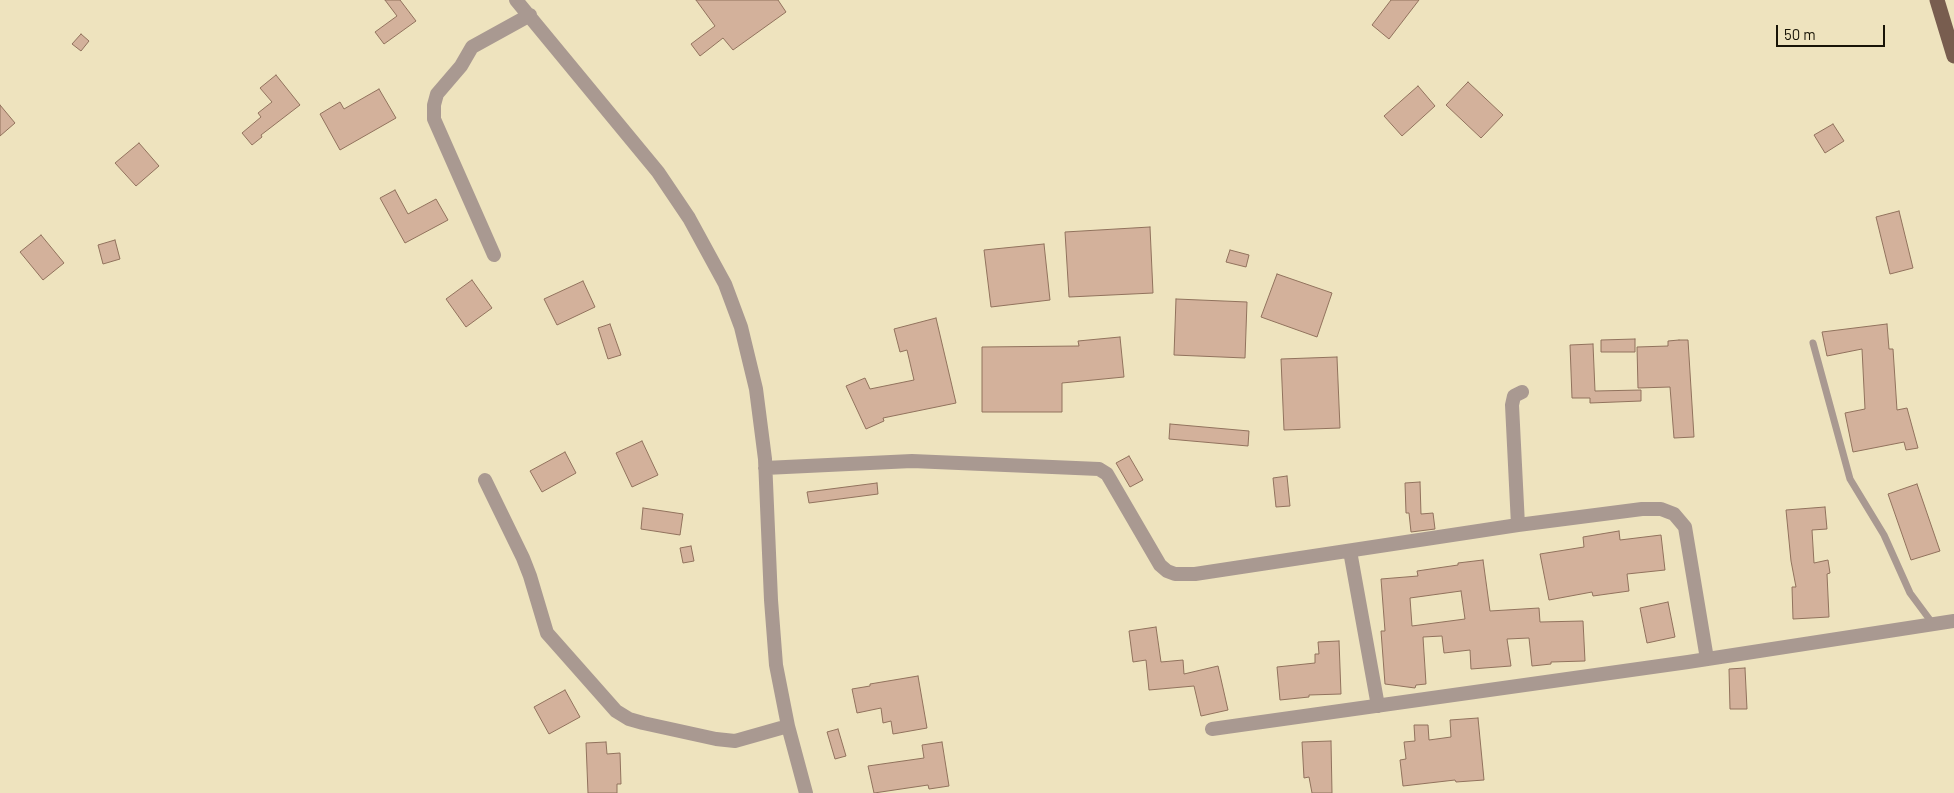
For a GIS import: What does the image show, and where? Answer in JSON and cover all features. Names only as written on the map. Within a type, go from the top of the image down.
[{"type":"main road","points":[[1937,0],[1946,21],[1954,56]]},
{"type":"street","points":[[516,0],[658,172],[689,218],[725,284],[741,327],[756,389],[765,468],[776,665],[788,726],[806,793]]},
{"type":"street","points":[[494,255],[434,119],[434,105],[437,94],[461,66],[472,48],[530,15]]},
{"type":"street","points":[[1518,525],[1512,405],[1514,396],[1522,392]]},
{"type":"street","points":[[765,468],[912,461],[1099,469],[1107,474],[1160,565],[1167,571],[1176,574],[1194,574],[1518,525],[1661,509],[1674,514],[1685,527],[1707,659]]},
{"type":"street","points":[[486,480],[526,567],[547,634],[616,711],[629,719],[643,723],[716,739],[735,741],[788,726]]},
{"type":"street","points":[[1350,551],[1378,706]]},
{"type":"street","points":[[1212,729],[1954,622]]},
{"type":"lane","points":[[1813,343],[1850,479],[1884,534],[1910,593],[1933,625]]},
{"type":"building","points":[[385,0],[400,0],[416,21],[384,44],[375,32],[397,16]]},
{"type":"building","points":[[696,0],[778,0],[786,12],[733,50],[723,38],[700,56],[691,44],[715,26]]},
{"type":"building","points":[[1391,0],[1419,0],[1389,39],[1372,25]]},
{"type":"building","points":[[81,34],[89,41],[81,51],[72,44]]},
{"type":"building","points":[[276,75],[300,105],[261,135],[262,137],[252,145],[242,133],[261,117],[258,113],[272,102],[260,88]]},
{"type":"building","points":[[1468,82],[1503,115],[1481,138],[1446,105]]},
{"type":"building","points":[[1418,86],[1435,106],[1402,136],[1384,116]]},
{"type":"building","points":[[379,89],[396,118],[340,150],[320,114],[340,102],[344,109]]},
{"type":"building","points":[[0,105],[15,123],[0,136]]},
{"type":"building","points":[[1833,124],[1844,141],[1825,153],[1814,135]]},
{"type":"building","points":[[139,143],[159,166],[136,186],[115,163]]},
{"type":"building","points":[[395,190],[408,214],[436,199],[448,220],[405,243],[380,198]]},
{"type":"building","points":[[1899,211],[1913,268],[1890,274],[1876,217]]},
{"type":"building","points":[[1150,227],[1153,293],[1069,297],[1065,232]]},
{"type":"building","points":[[41,235],[64,263],[43,280],[20,252]]},
{"type":"building","points":[[115,240],[120,259],[103,264],[98,245]]},
{"type":"building","points":[[1044,244],[1050,300],[991,307],[984,250]]},
{"type":"building","points":[[1230,250],[1249,255],[1246,267],[1226,262]]},
{"type":"building","points":[[1277,274],[1332,293],[1317,337],[1261,317]]},
{"type":"building","points":[[472,280],[492,308],[466,327],[446,299]]},
{"type":"building","points":[[583,281],[595,307],[557,325],[544,299]]},
{"type":"building","points":[[1176,299],[1247,302],[1245,358],[1174,355]]},
{"type":"building","points":[[936,318],[956,403],[883,418],[884,421],[866,429],[846,386],[865,378],[870,389],[914,380],[907,350],[900,352],[894,329]]},
{"type":"building","points":[[610,324],[621,355],[608,359],[598,328]]},
{"type":"building","points":[[1887,324],[1889,349],[1893,349],[1897,410],[1907,408],[1918,448],[1906,450],[1904,442],[1853,452],[1845,413],[1865,409],[1862,349],[1827,356],[1822,332]]},
{"type":"building","points":[[1120,337],[1124,377],[1062,383],[1062,412],[982,412],[982,347],[1079,346],[1078,341]]},
{"type":"building","points":[[1635,339],[1635,352],[1601,352],[1601,340]]},
{"type":"building","points":[[1688,340],[1694,437],[1674,438],[1670,387],[1638,388],[1637,347],[1668,346],[1668,341]]},
{"type":"building","points":[[1593,344],[1595,391],[1641,390],[1641,401],[1590,403],[1590,398],[1572,398],[1570,345]]},
{"type":"building","points":[[1337,357],[1340,428],[1284,430],[1281,359]]},
{"type":"building","points":[[1170,424],[1249,431],[1248,446],[1169,439]]},
{"type":"building","points":[[642,441],[658,475],[632,487],[616,453]]},
{"type":"building","points":[[565,452],[576,473],[542,492],[530,471]]},
{"type":"building","points":[[1129,456],[1143,480],[1130,487],[1116,463]]},
{"type":"building","points":[[1287,476],[1290,506],[1276,507],[1273,478]]},
{"type":"building","points":[[1420,482],[1421,514],[1433,513],[1435,529],[1411,532],[1409,513],[1406,513],[1405,483]]},
{"type":"building","points":[[877,483],[878,494],[809,503],[807,492]]},
{"type":"building","points":[[1917,484],[1940,551],[1911,560],[1888,494]]},
{"type":"building","points":[[1825,507],[1827,529],[1812,530],[1814,563],[1828,560],[1830,573],[1827,574],[1829,617],[1793,619],[1792,587],[1796,587],[1791,561],[1786,510]]},
{"type":"building","points":[[643,508],[683,514],[680,535],[641,529]]},
{"type":"building","points":[[1619,531],[1620,540],[1661,535],[1665,570],[1627,574],[1629,591],[1593,596],[1592,592],[1549,600],[1540,554],[1584,547],[1583,537]]},
{"type":"building","points":[[691,546],[694,561],[683,563],[680,548]]},
{"type":"building","points":[[1483,560],[1490,611],[1539,608],[1540,622],[1583,621],[1585,661],[1551,662],[1551,664],[1532,666],[1529,638],[1507,639],[1511,666],[1471,669],[1470,650],[1444,653],[1442,636],[1423,637],[1426,684],[1416,685],[1415,688],[1385,684],[1381,631],[1385,631],[1381,579],[1418,576],[1417,571],[1458,565],[1458,563]],"holes":[[[1461,591],[1465,619],[1412,626],[1410,598]]]},
{"type":"building","points":[[1668,602],[1675,637],[1647,643],[1640,608]]},
{"type":"building","points":[[1156,627],[1161,662],[1183,660],[1184,674],[1218,666],[1228,710],[1201,716],[1194,686],[1149,690],[1146,660],[1133,662],[1129,631]]},
{"type":"building","points":[[1339,641],[1341,694],[1309,695],[1309,697],[1280,700],[1277,667],[1315,663],[1315,654],[1319,654],[1318,642]]},
{"type":"building","points":[[1745,668],[1747,709],[1730,709],[1729,669]]},
{"type":"building","points":[[918,676],[927,728],[893,734],[891,721],[883,723],[881,708],[857,713],[852,689]]},
{"type":"building","points":[[565,690],[580,717],[549,734],[534,707]]},
{"type":"building","points":[[1478,718],[1484,780],[1456,782],[1455,780],[1403,786],[1400,760],[1406,759],[1404,742],[1415,741],[1414,725],[1428,725],[1429,740],[1451,737],[1450,720]]},
{"type":"building","points":[[838,729],[846,756],[835,759],[827,732]]},
{"type":"building","points":[[1331,741],[1332,793],[1312,793],[1309,777],[1304,778],[1302,742]]},
{"type":"building","points":[[606,742],[607,754],[620,753],[621,784],[617,784],[617,793],[588,793],[586,743]]},
{"type":"building","points":[[942,742],[949,786],[929,789],[928,785],[874,793],[868,766],[924,758],[922,745]]}]
